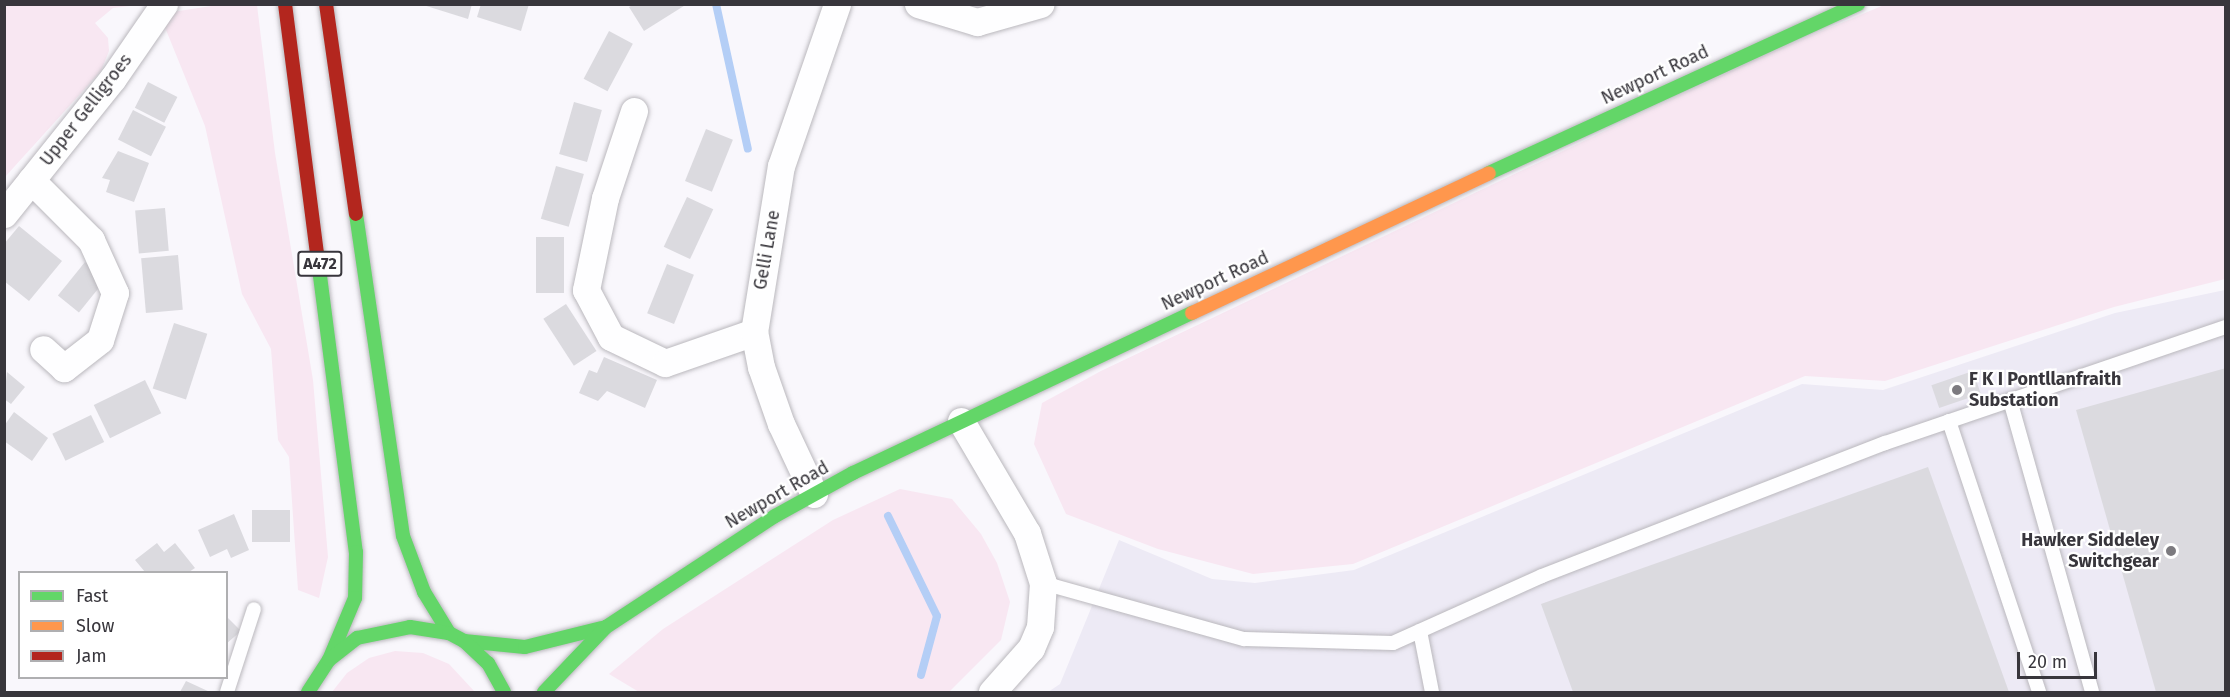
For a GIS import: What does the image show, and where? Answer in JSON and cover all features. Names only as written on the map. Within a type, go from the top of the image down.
[{"type":"main road","name":"A472","points":[[285,4],[356,552],[355,598],[330,660]]},
{"type":"main road","name":"A472","points":[[326,4],[401,526],[415,573],[449,633]]},
{"type":"main road","name":"Newport Road","points":[[544,693],[606,627],[700,562],[814,494],[961,421],[1718,65],[1858,4]]},
{"type":"main road","points":[[308,693],[330,660],[357,638],[372,632],[410,627],[449,633],[464,641],[488,663],[504,693]]},
{"type":"main road","name":"Newport Road","points":[[464,641],[525,647],[554,643],[606,627]]},
{"type":"street","name":"Upper Gelligroes","points":[[4,214],[113,78],[164,4]]},
{"type":"street","name":"Gelli Lane","points":[[814,494],[781,424],[761,367],[753,332],[782,166],[837,4]]},
{"type":"street","points":[[918,4],[977,22],[1040,4]]},
{"type":"street","points":[[634,111],[605,198],[586,290],[612,337],[665,363],[753,332]]},
{"type":"street","points":[[31,180],[91,240],[115,293],[100,340],[64,368],[43,349]]},
{"type":"street","points":[[961,421],[1028,532],[1043,583],[1040,627],[1031,648],[992,693]]},
{"type":"lane","points":[[1043,583],[1244,639],[1393,644],[1542,576],[1948,421],[2226,327]]},
{"type":"lane","points":[[2010,400],[2092,693]]},
{"type":"lane","points":[[1948,421],[2038,693]]},
{"type":"lane","points":[[227,693],[254,609]]},
{"type":"lane","points":[[1420,631],[1432,693]]},
{"type":"shaded area","points":[[4,5],[138,5],[113,8],[95,23],[108,38],[109,51],[101,71],[5,177]]},
{"type":"shaded area","points":[[218,5],[257,5],[275,153],[313,380],[328,557],[319,598],[298,590],[289,457],[278,440],[271,349],[242,294],[205,126],[164,25],[172,12]]},
{"type":"shaded area","points":[[1884,5],[2225,5],[2225,279],[2114,307],[1885,381],[1805,376],[1353,564],[1253,574],[1158,549],[1066,514],[1034,444],[1042,403],[1101,371],[1758,58]]},
{"type":"shaded area","points":[[2225,290],[2225,692],[1048,692],[1060,684],[1119,540],[1212,579],[1255,583],[1354,570],[1802,384],[1883,390],[2115,313]]},
{"type":"shaded area","points":[[900,489],[952,499],[981,534],[997,563],[1010,602],[1001,640],[949,692],[639,692],[609,674],[663,629],[833,520]]},
{"type":"shaded area","points":[[395,651],[423,653],[449,664],[475,692],[332,692],[347,673],[369,658]]},
{"type":"building","points":[[420,4],[472,4],[468,19]]},
{"type":"building","points":[[481,4],[529,4],[521,31],[477,17]]},
{"type":"building","points":[[634,4],[687,4],[644,31],[629,7]]},
{"type":"building","points":[[609,31],[633,44],[607,91],[584,79]]},
{"type":"building","points":[[148,82],[177,97],[164,123],[135,108]]},
{"type":"building","points":[[574,102],[602,110],[587,162],[559,154]]},
{"type":"building","points":[[133,110],[166,127],[151,156],[118,139]]},
{"type":"building","points":[[706,129],[733,140],[712,192],[685,181]]},
{"type":"building","points":[[118,151],[149,163],[134,202],[106,192],[110,180],[102,178]]},
{"type":"building","points":[[556,166],[584,174],[569,227],[541,219]]},
{"type":"building","points":[[687,197],[713,209],[690,259],[664,247]]},
{"type":"building","points":[[165,208],[169,251],[139,253],[135,211]]},
{"type":"building","points":[[19,226],[62,261],[29,301],[4,281],[4,244]]},
{"type":"building","points":[[536,237],[564,237],[564,293],[536,293]]},
{"type":"building","points":[[178,255],[183,310],[146,313],[141,258]]},
{"type":"building","points":[[85,262],[106,279],[79,312],[58,295]]},
{"type":"building","points":[[667,264],[694,275],[674,324],[647,313]]},
{"type":"building","points":[[566,304],[596,351],[574,366],[543,319]]},
{"type":"building","points":[[174,323],[207,334],[186,399],[153,389]]},
{"type":"building","points":[[604,357],[657,380],[645,408],[607,391],[598,401],[579,393],[589,370],[597,373]]},
{"type":"building","name":"Hawker Siddeley Switchgear","points":[[2226,368],[2226,692],[2156,692],[2076,410]]},
{"type":"building","name":"F K I Pontllanfraith Substation","points":[[1973,371],[1981,394],[1939,408],[1931,385]]},
{"type":"building","points":[[7,372],[25,387],[11,404],[4,399]]},
{"type":"building","points":[[145,380],[161,413],[110,438],[94,405]]},
{"type":"building","points":[[14,412],[48,438],[32,461],[4,441],[4,426]]},
{"type":"building","points":[[91,415],[104,442],[66,461],[52,434]]},
{"type":"building","points":[[1928,467],[2009,692],[1573,692],[1541,604]]},
{"type":"building","points":[[252,510],[290,510],[290,542],[252,542]]},
{"type":"building","points":[[234,514],[249,550],[231,558],[227,549],[210,557],[198,530]]},
{"type":"building","points":[[157,543],[164,552],[175,543],[195,568],[190,571],[144,571],[135,560]]},
{"type":"building","points":[[228,618],[241,631],[228,642]]},
{"type":"building","points":[[186,681],[210,692],[180,692]]},
{"type":"waterway","points":[[716,4],[748,149]]},
{"type":"waterway","points":[[888,516],[937,616],[921,675]]},
{"type":"traffic: fast","points":[[1489,173],[1858,4]]},
{"type":"traffic: fast","points":[[356,214],[403,536],[424,592],[449,633]]},
{"type":"traffic: fast","points":[[317,253],[356,552],[355,598],[329,660]]},
{"type":"traffic: fast","points":[[544,692],[606,627],[775,516],[853,473],[1192,313]]},
{"type":"traffic: fast","points":[[308,692],[329,660],[357,638],[410,627],[449,633],[464,641],[488,663],[504,692]]},
{"type":"traffic: fast","points":[[464,641],[525,647],[602,628]]},
{"type":"traffic: slow","points":[[1192,313],[1489,173]]},
{"type":"traffic: jam","points":[[285,4],[317,253]]},
{"type":"traffic: jam","points":[[326,4],[356,214]]},
{"type":"place","name":"F K I Pontllanfraith Substation","points":[[1957,390]]},
{"type":"place","name":"Hawker Siddeley Switchgear","points":[[2171,551]]}]
